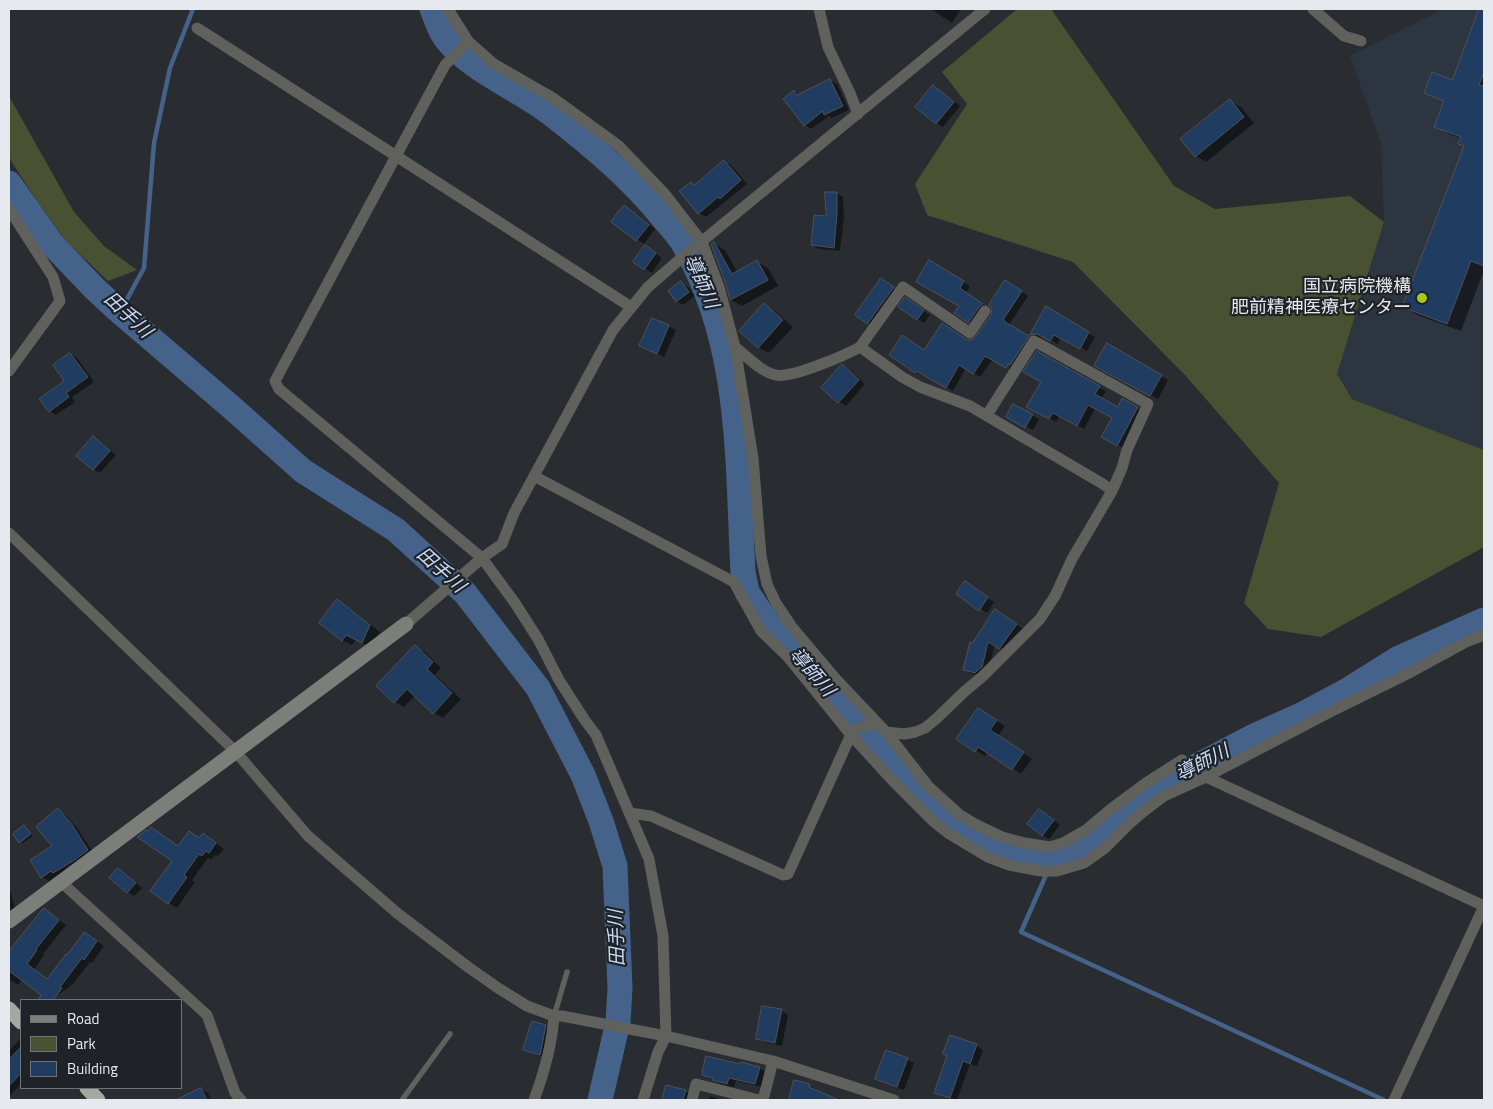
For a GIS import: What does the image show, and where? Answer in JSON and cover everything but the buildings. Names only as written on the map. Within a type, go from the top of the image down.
[{"type":"highway","points":[[9,1009],[20,1021]]},
{"type":"highway","points":[[88,1089],[98,1100]]},
{"type":"street","points":[[448,9],[468,41],[494,64],[553,98],[619,146],[665,194],[702,242],[719,287],[735,347],[753,458],[761,556],[767,584],[776,603],[792,627],[835,678],[886,732],[928,786],[960,815],[1002,837],[1050,847],[1063,843],[1086,830],[1146,783],[1182,760],[1201,779],[1484,906],[1394,1100]]},
{"type":"street","points":[[818,9],[828,47],[858,114]]},
{"type":"street","points":[[9,921],[406,624],[482,558],[502,544],[514,513],[613,330],[648,287],[986,9]]},
{"type":"street","points":[[1313,9],[1344,36],[1361,40]]},
{"type":"street","points":[[197,28],[631,307]]},
{"type":"street","points":[[468,41],[445,65],[275,381],[279,389],[482,558],[515,603],[538,639],[559,680],[596,734],[649,859],[663,936],[661,1035],[658,1052],[643,1100]]},
{"type":"street","points":[[9,208],[53,278],[60,301],[9,370]]},
{"type":"street","points":[[735,347],[767,372],[778,376],[790,375],[860,347],[904,287],[970,333],[985,311]]},
{"type":"street","points":[[886,732],[905,734],[925,728],[982,676],[1040,618],[1055,596],[1072,559],[1112,491],[1127,450],[1148,404],[1034,341],[987,415]]},
{"type":"street","points":[[860,347],[914,384],[970,406],[987,415],[1112,491]]},
{"type":"street","points":[[534,476],[734,582],[761,631],[788,657],[893,782],[934,822],[948,833],[988,857],[1009,865],[1041,871],[1057,871],[1084,863],[1105,848],[1130,823],[1164,796],[1411,672],[1446,652],[1484,635]]},
{"type":"street","points":[[9,533],[235,751],[308,836],[397,913],[444,950],[498,988],[527,1006],[558,1016],[661,1035],[773,1061],[894,1100]]},
{"type":"street","points":[[630,813],[651,816],[783,876],[788,874],[852,733],[876,723]]},
{"type":"street","points":[[61,882],[207,1015],[235,1093],[241,1100]]},
{"type":"street","points":[[534,1100],[544,1072],[558,1016]]},
{"type":"street","points":[[763,1100],[773,1061]]},
{"type":"street","points":[[692,1100],[696,1084],[759,1100]]},
{"type":"lane","points":[[558,1016],[568,972]]},
{"type":"lane","points":[[402,1100],[450,1034]]},
{"type":"shaded area","name":"国立病院機構 肥前精神医療センター","points":[[1443,9],[1484,9],[1484,450],[1352,399],[1337,374],[1384,222],[1381,144],[1350,56]]},
{"type":"green space","points":[[1017,9],[1051,9],[1174,186],[1215,209],[1350,196],[1384,222],[1337,374],[1352,399],[1484,450],[1484,547],[1321,637],[1268,629],[1244,603],[1279,483],[1185,375],[1073,262],[927,215],[915,184],[967,104],[942,72]]},
{"type":"green space","points":[[9,96],[74,212],[104,246],[137,270],[108,281],[65,240],[37,201],[9,156]]},
{"type":"waterway","points":[[120,312],[144,268],[154,143],[170,68],[193,9]]},
{"type":"waterway","name":"導師川","points":[[432,9],[444,36],[457,51],[482,70],[550,113],[595,150],[638,189],[682,241],[703,283],[717,323],[727,363],[737,446],[743,572],[747,592],[769,625],[932,806],[958,830],[982,845],[1002,854],[1023,858],[1053,859],[1084,844],[1126,807],[1166,782],[1346,691],[1397,659],[1484,620]]},
{"type":"waterway","name":"田手川","points":[[9,183],[52,244],[120,312],[303,471],[396,530],[465,593],[538,688],[583,775],[601,821],[615,866],[620,988],[618,1022],[600,1100]]},
{"type":"waterway","points":[[1053,859],[1021,932],[1384,1100]]},
{"type":"place","name":"国立病院機構 肥前精神医療センター","points":[[1422,298]]}]
